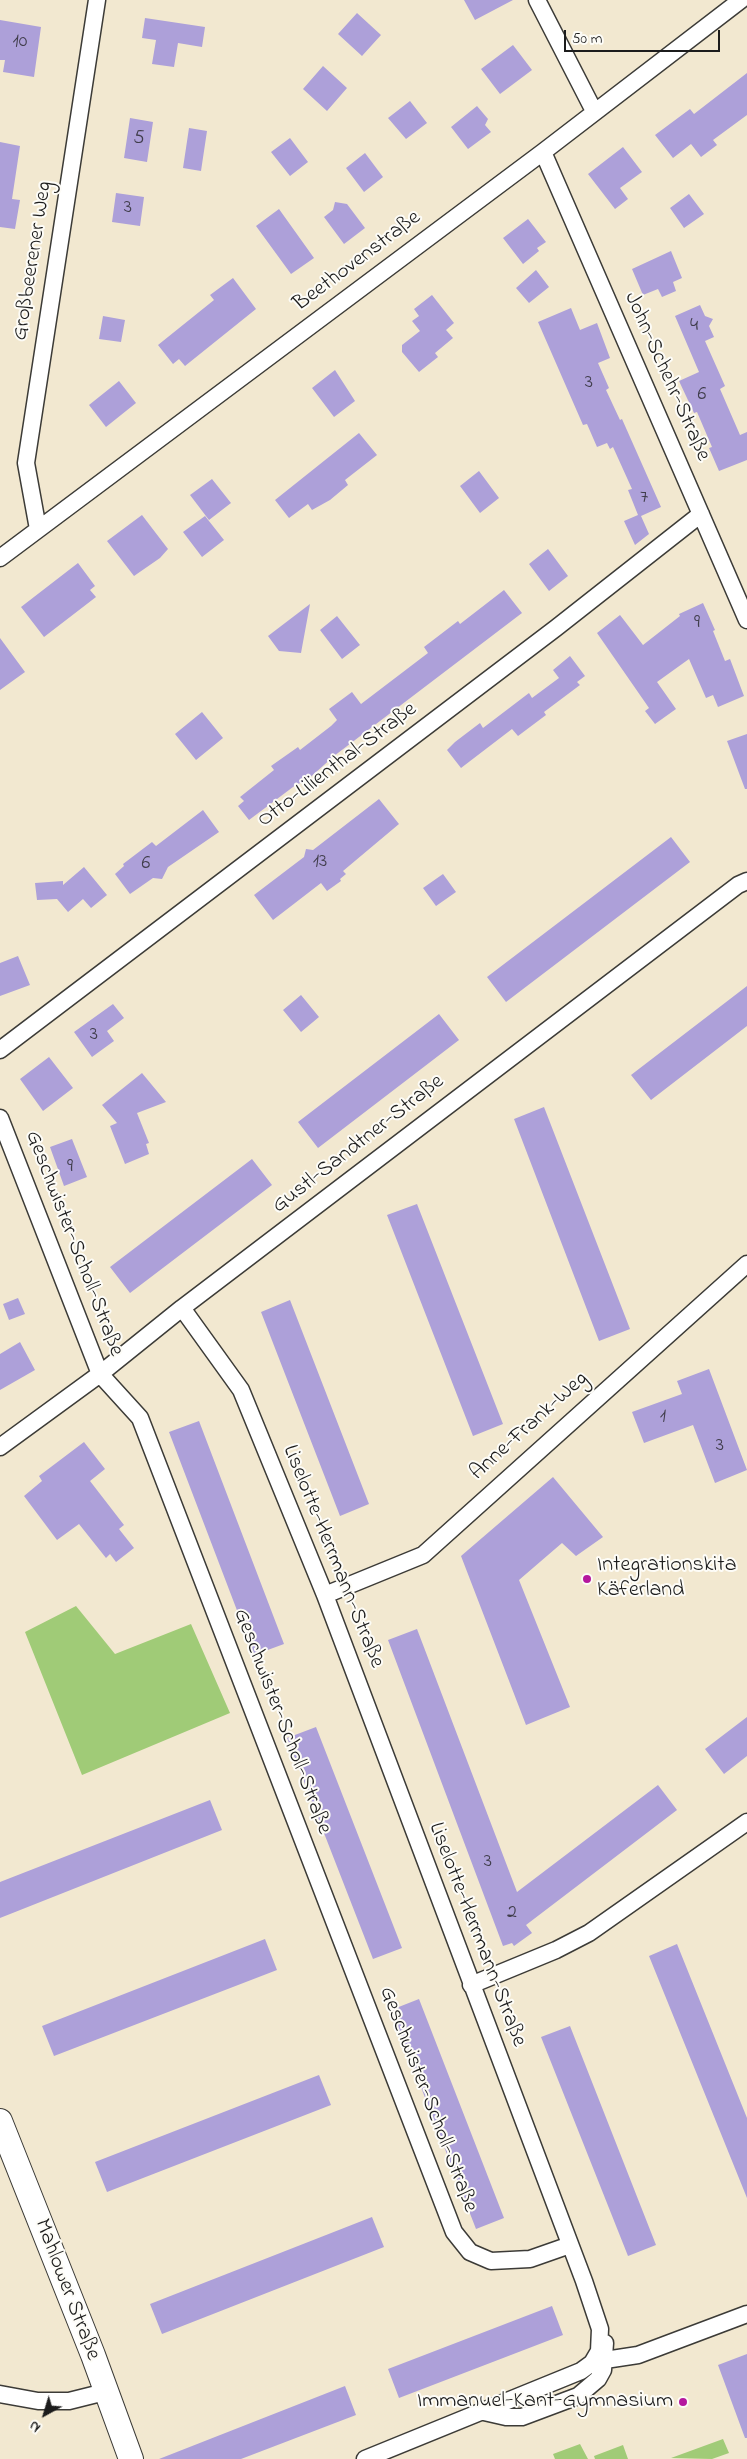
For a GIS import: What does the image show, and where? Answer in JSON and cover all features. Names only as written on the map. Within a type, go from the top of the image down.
[{"type":"main road","name":"Mahlower Straße","points":[[0,2121],[131,2459]]},
{"type":"street","name":"Großbeerener Weg","points":[[38,529],[26,462],[97,0]]},
{"type":"street","points":[[537,0],[594,111]]},
{"type":"street","name":"Beethovenstraße","points":[[0,558],[543,152],[741,0]]},
{"type":"street","name":"John-Schehr-Straße","points":[[543,152],[747,620]]},
{"type":"street","name":"Otto-Lilienthal-Straße","points":[[0,1050],[556,628],[701,514]]},
{"type":"street","name":"Gustl-Sandtner-Straße","points":[[0,1447],[100,1374],[182,1308],[738,885],[747,881]]},
{"type":"street","name":"Geschwister-Scholl-Straße","points":[[0,1118],[100,1374],[140,1418],[454,2232],[470,2252],[491,2261],[530,2259],[570,2245]]},
{"type":"street","name":"Anne-Frank-Weg","points":[[325,1595],[423,1555],[747,1264]]},
{"type":"street","name":"Liselotte-Herrmann-Straße","points":[[182,1308],[241,1390],[325,1595],[600,2329],[598,2350],[592,2363],[586,2367],[484,2412],[365,2459]]},
{"type":"street","points":[[471,1985],[556,1950],[589,1933],[747,1822]]},
{"type":"street","points":[[606,2360],[638,2355],[747,2314]]},
{"type":"street","points":[[484,2412],[506,2417],[522,2417],[563,2403],[590,2388],[598,2379],[606,2360],[605,2342],[600,2329]]},
{"type":"street","points":[[0,2394],[38,2401],[69,2400],[105,2392]]},
{"type":"green space","points":[[76,1606],[115,1654],[191,1624],[230,1713],[82,1775],[25,1632]]},
{"type":"green space","points":[[723,2439],[729,2453],[712,2459],[671,2458]]},
{"type":"green space","points":[[580,2444],[588,2459],[555,2459],[553,2454]]},
{"type":"green space","points":[[623,2445],[628,2459],[595,2459],[594,2456]]},
{"type":"building","points":[[464,0],[513,0],[475,20]]},
{"type":"building","points":[[357,13],[381,35],[362,56],[338,34]]},
{"type":"building","points":[[145,18],[205,27],[202,47],[178,43],[174,67],[152,64],[156,40],[142,38]]},
{"type":"building","points":[[0,20],[41,27],[34,77],[3,72],[5,60],[0,60]]},
{"type":"building","points":[[513,45],[532,70],[500,94],[481,69]]},
{"type":"building","points":[[323,66],[347,88],[327,111],[303,89]]},
{"type":"building","points":[[747,73],[747,115],[713,140],[717,145],[701,157],[691,144],[673,158],[655,135],[690,109],[694,114]]},
{"type":"building","points":[[410,101],[427,123],[406,139],[388,118]]},
{"type":"building","points":[[477,106],[488,119],[485,125],[491,132],[468,149],[451,127]]},
{"type":"building","points":[[130,118],[153,122],[147,162],[124,158]]},
{"type":"building","points":[[189,128],[207,131],[201,171],[183,168]]},
{"type":"building","points":[[290,138],[308,162],[290,176],[271,152]]},
{"type":"building","points":[[0,142],[20,146],[12,199],[20,200],[15,229],[0,227]]},
{"type":"building","points":[[623,147],[642,172],[620,188],[628,199],[615,209],[588,174]]},
{"type":"building","points":[[365,153],[383,177],[364,192],[346,168]]},
{"type":"building","points":[[116,193],[144,197],[140,226],[112,222]]},
{"type":"building","points":[[689,194],[704,214],[684,228],[670,208]]},
{"type":"building","points":[[335,202],[347,204],[365,228],[344,244],[324,217],[333,210]]},
{"type":"building","points":[[279,209],[314,258],[291,274],[256,226]]},
{"type":"building","points":[[528,219],[546,242],[537,248],[539,251],[523,264],[503,238]]},
{"type":"building","points":[[671,251],[682,278],[673,282],[676,291],[662,297],[658,289],[643,295],[632,269]]},
{"type":"building","points":[[536,270],[549,287],[529,303],[516,288]]},
{"type":"building","points":[[233,278],[256,309],[185,366],[179,359],[173,364],[158,345],[214,300],[210,295]]},
{"type":"building","points":[[432,295],[454,323],[446,330],[453,338],[435,353],[438,357],[419,372],[402,352],[402,345],[420,331],[412,321],[419,316],[414,309]]},
{"type":"building","points":[[700,305],[705,316],[713,319],[709,326],[714,337],[705,341],[725,386],[720,389],[740,435],[747,432],[747,460],[719,471],[709,448],[712,447],[697,412],[694,413],[679,381],[699,372],[675,316]]},
{"type":"building","points":[[571,308],[580,330],[597,323],[610,358],[598,363],[609,388],[606,390],[620,420],[622,419],[661,507],[641,516],[649,534],[635,545],[624,521],[638,515],[628,490],[632,489],[613,447],[610,449],[607,443],[597,447],[587,424],[583,425],[538,322]]},
{"type":"building","points":[[103,316],[125,320],[121,342],[99,339]]},
{"type":"building","points":[[335,370],[355,401],[334,417],[312,388]]},
{"type":"building","points":[[119,381],[136,403],[106,427],[89,405]]},
{"type":"building","points":[[359,433],[377,455],[345,480],[348,485],[330,500],[312,510],[308,504],[289,518],[275,500]]},
{"type":"building","points":[[479,471],[499,498],[480,513],[460,486]]},
{"type":"building","points":[[212,479],[231,503],[209,520],[190,495]]},
{"type":"building","points":[[142,515],[168,549],[160,558],[134,576],[107,541]]},
{"type":"building","points":[[205,516],[224,540],[202,557],[183,532]]},
{"type":"building","points":[[548,549],[568,576],[549,591],[529,564]]},
{"type":"building","points":[[78,563],[95,586],[90,590],[96,597],[44,637],[21,607]]},
{"type":"building","points":[[504,590],[522,613],[334,756],[305,782],[297,784],[249,820],[238,806],[244,801],[240,797],[274,770],[271,766],[298,747],[300,750],[331,726],[337,720],[329,709],[352,692],[361,704],[428,653],[424,647],[458,621],[460,624]]},
{"type":"building","points":[[703,603],[715,630],[713,631],[725,661],[730,659],[744,696],[718,707],[713,695],[706,698],[689,659],[657,682],[676,709],[655,724],[645,711],[649,708],[597,633],[620,615],[643,645],[680,616],[679,614]]},
{"type":"building","points":[[310,604],[301,653],[279,651],[268,636]]},
{"type":"building","points":[[337,616],[360,645],[342,659],[320,630]]},
{"type":"building","points":[[0,638],[25,672],[0,690]]},
{"type":"building","points":[[570,656],[585,676],[577,682],[580,685],[544,712],[546,715],[518,736],[512,729],[461,768],[447,750],[480,723],[483,728],[529,693],[532,698],[559,678],[553,670]]},
{"type":"building","points":[[202,712],[223,738],[196,760],[175,734]]},
{"type":"building","points":[[747,734],[747,789],[745,789],[727,741]]},
{"type":"building","points":[[379,799],[399,824],[343,871],[346,874],[340,879],[341,881],[327,891],[321,883],[273,920],[254,895],[304,857],[306,849],[313,850]]},
{"type":"building","points":[[203,810],[219,832],[168,867],[162,879],[153,878],[130,894],[115,874],[124,866],[123,864],[152,842],[156,846]]},
{"type":"building","points":[[671,837],[690,862],[506,1002],[487,977]]},
{"type":"building","points":[[84,867],[107,895],[91,908],[83,899],[68,912],[57,899],[37,900],[35,883],[63,881],[63,885]]},
{"type":"building","points":[[443,874],[456,892],[436,906],[423,888]]},
{"type":"building","points":[[18,956],[30,985],[0,996],[0,963]]},
{"type":"building","points":[[747,986],[747,1026],[651,1100],[631,1075]]},
{"type":"building","points":[[301,995],[319,1017],[301,1032],[283,1010]]},
{"type":"building","points":[[113,1004],[124,1018],[107,1031],[114,1041],[92,1057],[74,1032]]},
{"type":"building","points":[[439,1014],[459,1040],[318,1148],[298,1122]]},
{"type":"building","points":[[49,1057],[73,1088],[43,1111],[20,1079]]},
{"type":"building","points":[[142,1073],[166,1102],[137,1113],[149,1143],[146,1144],[149,1154],[125,1164],[110,1126],[117,1123],[102,1105]]},
{"type":"building","points":[[544,1107],[630,1329],[599,1341],[514,1119]]},
{"type":"building","points":[[72,1139],[87,1177],[64,1186],[50,1147]]},
{"type":"building","points":[[252,1159],[272,1185],[130,1293],[110,1267]]},
{"type":"building","points":[[417,1204],[503,1424],[473,1436],[387,1215]]},
{"type":"building","points":[[18,1298],[25,1314],[9,1320],[3,1304]]},
{"type":"building","points":[[290,1300],[369,1504],[340,1516],[261,1312]]},
{"type":"building","points":[[20,1342],[35,1370],[0,1390],[0,1354]]},
{"type":"building","points":[[709,1369],[747,1470],[715,1483],[693,1425],[644,1443],[632,1412],[682,1394],[677,1381]]},
{"type":"building","points":[[199,1421],[284,1644],[254,1655],[169,1432]]},
{"type":"building","points":[[84,1442],[105,1469],[90,1481],[124,1525],[119,1529],[134,1548],[116,1562],[110,1554],[106,1558],[79,1524],[57,1540],[24,1496],[42,1481],[39,1476]]},
{"type":"building","points":[[553,1477],[603,1537],[576,1556],[562,1543],[519,1580],[570,1707],[526,1725],[461,1556]]},
{"type":"building","points":[[417,1629],[517,1892],[658,1785],[677,1810],[526,1925],[532,1933],[514,1946],[512,1943],[503,1946],[388,1640]]},
{"type":"building","points":[[747,1717],[747,1756],[724,1774],[705,1749]]},
{"type":"building","points":[[316,1727],[402,1948],[373,1959],[287,1738]]},
{"type":"building","points":[[210,1800],[222,1830],[0,1918],[0,1882]]},
{"type":"building","points":[[265,1939],[277,1970],[54,2056],[42,2026]]},
{"type":"building","points":[[677,1944],[747,2118],[747,2198],[649,1956]]},
{"type":"building","points":[[419,1999],[504,2218],[476,2229],[391,2010]]},
{"type":"building","points":[[570,2026],[656,2245],[628,2256],[541,2037]]},
{"type":"building","points":[[319,2075],[331,2105],[107,2192],[95,2162]]},
{"type":"building","points":[[372,2217],[384,2247],[162,2334],[150,2304]]},
{"type":"building","points":[[552,2306],[563,2335],[399,2398],[388,2369]]},
{"type":"building","points":[[747,2354],[747,2438],[745,2438],[718,2365]]},
{"type":"building","points":[[345,2386],[356,2415],[241,2459],[159,2459]]},
{"type":"place","name":"Integrationskita Käferland","points":[[587,1579]]},
{"type":"place","name":"Immanuel-Kant-Gymnasium","points":[[683,2402]]}]
